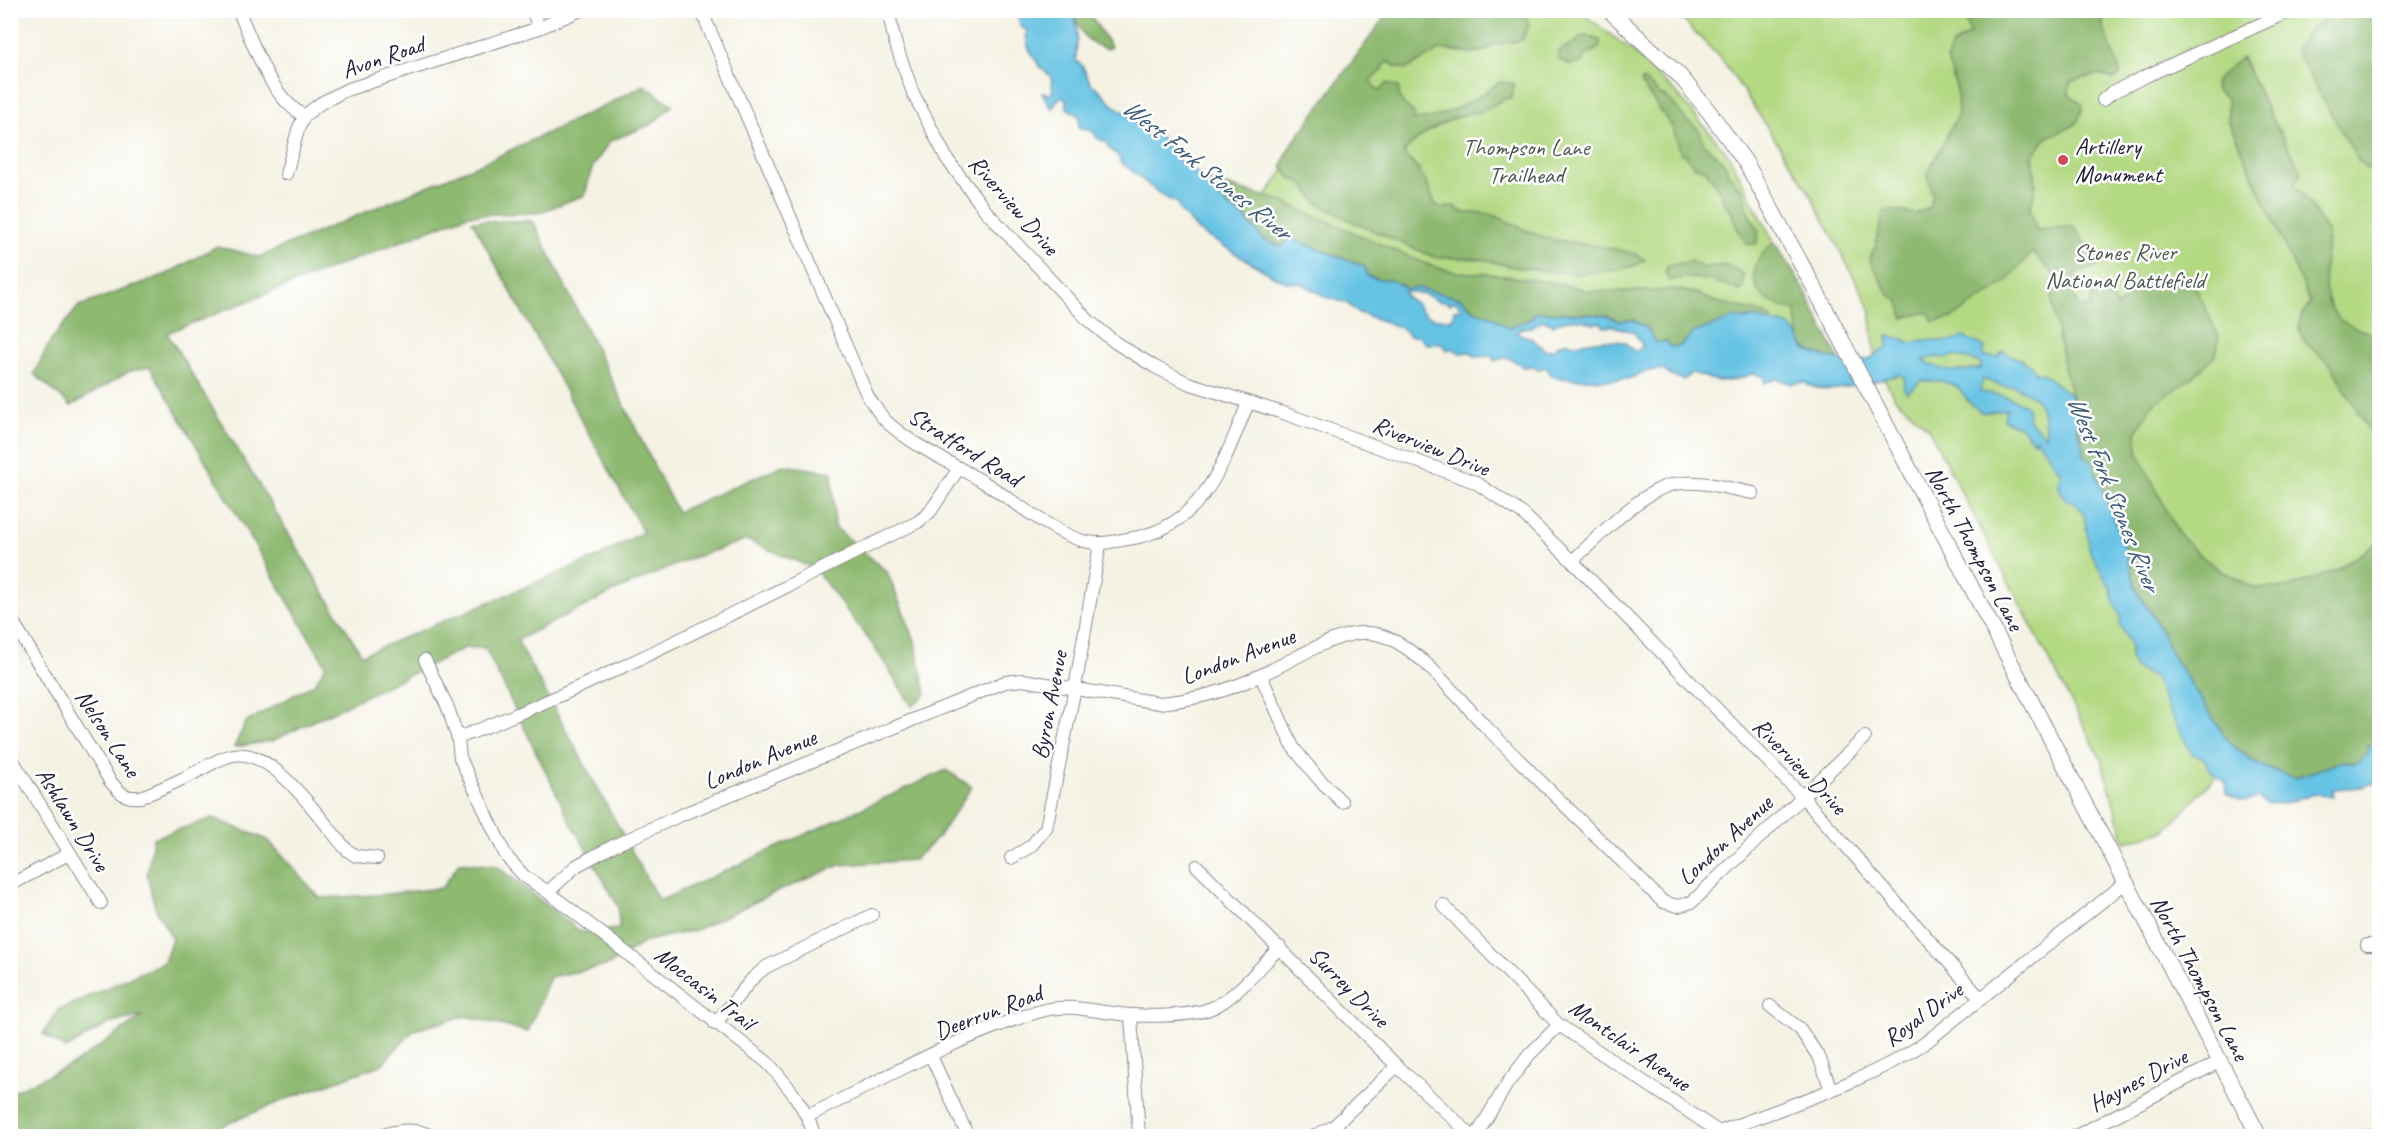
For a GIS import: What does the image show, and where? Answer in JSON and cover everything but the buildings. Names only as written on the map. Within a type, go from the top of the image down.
[{"type":"main road","name":"North Thompson Lane","points":[[1609,10],[1680,76],[1746,163],[1816,291],[2259,1137]]},
{"type":"street","points":[[238,10],[280,95],[300,113],[298,130],[286,174]]},
{"type":"street","points":[[532,10],[539,28]]},
{"type":"street","name":"Avon Road","points":[[300,113],[346,90],[539,28],[581,10]]},
{"type":"street","name":"Stratford Road","points":[[701,10],[868,398],[886,421],[907,438],[1062,532],[1100,544],[1143,537],[1176,521],[1196,506],[1224,462],[1248,403]]},
{"type":"street","name":"Riverview Drive","points":[[888,10],[895,42],[913,93],[947,159],[985,210],[1089,321],[1116,343],[1155,367],[1188,383],[1308,422],[1474,482],[1523,514],[1802,796],[1981,999]]},
{"type":"street","points":[[2103,100],[2110,93],[2292,10]]},
{"type":"street","points":[[458,738],[502,721],[653,653],[918,522],[930,512],[959,468]]},
{"type":"street","points":[[1572,561],[1648,494],[1676,483],[1704,484],[1753,493]]},
{"type":"street","name":"Byron Avenue","points":[[1011,858],[1031,846],[1046,828],[1075,688],[1100,544]]},
{"type":"street","name":"Nelson Lane","points":[[10,617],[110,781],[123,796],[141,797],[228,756],[246,755],[264,762],[284,777],[347,850],[356,856],[377,858]]},
{"type":"street","name":"London Avenue","points":[[548,892],[576,866],[613,846],[681,815],[1005,682],[1023,680],[1159,703],[1181,701],[1211,694],[1261,676],[1332,640],[1357,633],[1375,632],[1395,641],[1423,661],[1486,727],[1663,902],[1678,906],[1692,902],[1865,737]]},
{"type":"street","name":"Moccasin Trail","points":[[425,660],[448,708],[458,738],[460,758],[506,856],[524,876],[548,892],[768,1063],[794,1092],[808,1116],[815,1137]]},
{"type":"street","points":[[1261,676],[1293,747],[1317,777],[1342,802]]},
{"type":"street","name":"Ashlawn Drive","points":[[10,756],[101,903]]},
{"type":"street","points":[[10,885],[70,853]]},
{"type":"street","name":"Surrey Drive","points":[[1197,866],[1397,1066],[1474,1137]]},
{"type":"street","name":"Royal Drive","points":[[1720,1134],[1897,1062],[1925,1043],[2125,883]]},
{"type":"street","name":"Montclair Avenue","points":[[1443,905],[1559,1025],[1720,1134]]},
{"type":"street","points":[[715,1023],[753,978],[766,967],[872,915]]},
{"type":"street","name":"Deerrun Road","points":[[808,1116],[1006,1023],[1060,1007],[1131,1016],[1201,1012],[1230,996],[1280,948]]},
{"type":"street","points":[[1770,1006],[1800,1029],[1820,1059],[1831,1090]]},
{"type":"street","points":[[1131,1016],[1139,1137]]},
{"type":"street","points":[[1474,1137],[1523,1062],[1559,1025]]},
{"type":"street","points":[[932,1056],[968,1137]]},
{"type":"street","name":"Haynes Drive","points":[[2076,1137],[2219,1062]]},
{"type":"street","points":[[1314,1137],[1332,1127],[1397,1066]]},
{"type":"street","points":[[380,1137],[405,1130],[425,1133],[431,1137]]},
{"type":"street","points":[[2368,1137],[2379,1134]]},
{"type":"green space","points":[[1390,10],[1524,11],[1529,25],[1522,40],[1494,45],[1485,51],[1470,53],[1441,49],[1407,69],[1389,62],[1371,80],[1375,88],[1381,90],[1387,83],[1399,87],[1401,100],[1415,114],[1412,120],[1447,113],[1499,82],[1514,84],[1512,97],[1503,99],[1483,111],[1466,114],[1440,125],[1417,140],[1404,152],[1422,175],[1435,204],[1442,208],[1455,206],[1465,213],[1493,215],[1533,234],[1550,239],[1615,249],[1645,260],[1618,270],[1570,274],[1513,267],[1481,259],[1434,257],[1355,223],[1317,203],[1302,183],[1290,178],[1282,166],[1289,148]]},
{"type":"green space","points":[[1073,11],[1088,11],[1111,47],[1107,49],[1088,40],[1081,31]]},
{"type":"green space","name":"Thompson Lane Trailhead","points":[[1393,11],[1579,11],[1631,50],[1677,94],[1728,154],[1774,242],[1805,291],[1830,358],[1805,349],[1797,334],[1781,323],[1770,323],[1756,317],[1680,346],[1656,343],[1607,316],[1536,312],[1531,319],[1508,328],[1493,317],[1474,310],[1462,299],[1418,288],[1406,289],[1346,258],[1291,238],[1282,247],[1263,239],[1248,222]]},
{"type":"green space","name":"Stones River National Battlefield","points":[[1674,11],[2379,11],[2379,753],[2286,773],[2234,757],[2166,830],[2125,842],[2101,759],[1928,428],[1894,397],[1875,361],[1870,308],[1808,190],[1721,59]]},
{"type":"green space","points":[[1963,11],[2109,11],[2102,23],[2121,75],[2114,80],[2100,74],[2070,82],[2069,94],[2083,105],[2081,113],[2072,126],[2047,137],[2033,155],[2036,185],[2030,209],[2037,230],[2074,226],[2098,266],[2077,273],[2071,292],[2080,308],[2091,307],[2091,298],[2104,286],[2117,307],[2140,287],[2183,272],[2196,288],[2219,337],[2216,355],[2192,378],[2151,406],[2136,434],[2139,455],[2177,531],[2196,552],[2219,569],[2254,588],[2287,588],[2336,570],[2379,542],[2379,745],[2356,764],[2344,761],[2294,778],[2256,764],[2228,741],[2173,657],[2159,627],[2136,589],[2121,535],[2090,460],[2084,456],[2078,420],[2063,363],[2052,300],[2056,277],[2033,252],[2004,284],[1952,318],[1933,322],[1928,312],[1903,318],[1900,302],[1888,294],[1869,258],[1876,246],[1883,212],[1891,210],[1916,214],[1930,207],[1933,196],[1927,173],[1958,115],[1957,90],[1947,59],[1952,45],[1970,34]]},
{"type":"green space","points":[[2356,11],[2379,11],[2379,175],[2373,174],[2358,160],[2295,50],[2311,27],[2335,16]]},
{"type":"green space","points":[[1587,36],[1600,40],[1600,47],[1585,56],[1582,62],[1571,65],[1557,59],[1560,50],[1578,41],[1580,37]]},
{"type":"green space","points":[[2242,57],[2267,109],[2302,172],[2294,184],[2310,204],[2329,235],[2325,257],[2325,282],[2330,305],[2344,322],[2379,336],[2379,449],[2332,367],[2302,338],[2300,319],[2310,302],[2228,120],[2228,100],[2216,91],[2214,82]]},
{"type":"green space","points":[[1643,80],[1659,95],[1671,101],[1686,120],[1697,128],[1705,145],[1723,161],[1728,174],[1733,176],[1735,183],[1743,191],[1748,213],[1759,230],[1757,243],[1747,245],[1736,226],[1730,208],[1725,205],[1706,170],[1693,166],[1686,154],[1681,154],[1673,128],[1641,83]]},
{"type":"green space","points":[[644,85],[673,105],[652,124],[610,141],[592,168],[585,195],[538,213],[468,215],[167,333],[362,655],[600,556],[643,532],[472,221],[533,221],[677,512],[783,465],[832,472],[835,527],[887,572],[914,638],[926,694],[912,706],[873,645],[815,569],[746,540],[689,559],[617,590],[517,640],[659,901],[946,770],[972,787],[938,837],[914,860],[840,865],[696,930],[646,941],[609,965],[550,977],[528,1032],[465,1016],[414,1030],[381,1065],[289,1098],[198,1136],[11,1136],[10,1093],[75,1063],[143,1016],[110,1023],[66,1049],[43,1034],[58,1010],[164,962],[172,938],[156,910],[147,876],[153,838],[213,818],[268,840],[320,898],[442,888],[460,862],[497,866],[581,932],[619,929],[618,906],[570,821],[485,648],[465,648],[272,741],[234,747],[246,722],[314,684],[326,666],[150,367],[130,371],[71,406],[34,374],[51,340],[79,306],[167,274],[217,246],[259,257],[494,158]]},
{"type":"green space","points":[[1207,180],[1281,201],[1431,266],[1457,272],[1491,274],[1568,285],[1587,291],[1673,289],[1696,293],[1713,301],[1772,317],[1770,323],[1756,317],[1695,332],[1680,346],[1670,347],[1666,341],[1656,343],[1647,328],[1633,320],[1619,321],[1607,316],[1536,312],[1531,319],[1508,328],[1493,317],[1474,310],[1462,299],[1418,288],[1406,289],[1392,281],[1367,276],[1365,267],[1291,238],[1282,247],[1263,239],[1244,216],[1227,206]]},
{"type":"green space","points":[[1774,242],[1805,291],[1839,360],[1817,354],[1805,347],[1798,334],[1796,311],[1772,303],[1765,298],[1755,284],[1755,268],[1758,261]]},
{"type":"green space","points":[[1691,261],[1703,268],[1720,265],[1733,268],[1744,275],[1743,289],[1740,291],[1695,278],[1669,281],[1665,273],[1667,266]]},
{"type":"water","points":[[1012,11],[1073,11],[1077,31],[1076,61],[1082,65],[1091,84],[1117,108],[1129,113],[1146,134],[1161,137],[1183,167],[1191,169],[1207,180],[1227,206],[1244,217],[1263,239],[1282,247],[1290,238],[1365,267],[1367,276],[1392,281],[1406,289],[1418,288],[1462,299],[1474,311],[1493,317],[1508,328],[1531,319],[1536,312],[1607,316],[1619,321],[1633,320],[1647,328],[1656,343],[1666,341],[1670,347],[1680,346],[1695,332],[1737,317],[1744,320],[1756,317],[1770,323],[1789,326],[1797,334],[1805,349],[1839,360],[1867,360],[1888,347],[1887,336],[1911,343],[1925,340],[1952,341],[1963,337],[1985,347],[1983,356],[1998,357],[2003,351],[2031,365],[2036,374],[2042,373],[2070,394],[2078,420],[2077,427],[2084,456],[2090,460],[2121,535],[2136,589],[2159,627],[2173,657],[2228,741],[2256,764],[2294,778],[2344,761],[2356,764],[2367,754],[2367,747],[2378,744],[2379,785],[2372,783],[2364,787],[2333,789],[2334,797],[2322,794],[2312,795],[2281,804],[2266,803],[2258,798],[2242,800],[2227,793],[2226,782],[2212,773],[2204,758],[2192,754],[2164,701],[2155,678],[2135,668],[2111,589],[2090,552],[2084,514],[2075,502],[2067,501],[2062,494],[2059,484],[2061,473],[2036,438],[2034,442],[2021,427],[2004,420],[2006,409],[1982,413],[1969,402],[1958,387],[1942,381],[1921,381],[1907,393],[1903,387],[1905,379],[1900,374],[1833,390],[1811,386],[1803,382],[1792,384],[1777,379],[1764,383],[1765,378],[1754,373],[1738,379],[1721,381],[1691,373],[1684,380],[1671,376],[1664,369],[1648,371],[1628,379],[1556,378],[1550,374],[1548,369],[1523,367],[1509,358],[1494,361],[1492,356],[1474,357],[1471,352],[1459,353],[1452,348],[1447,350],[1441,343],[1427,344],[1418,336],[1410,336],[1399,327],[1357,312],[1347,303],[1326,297],[1303,284],[1287,282],[1275,277],[1198,231],[1180,211],[1177,202],[1156,191],[1120,162],[1120,158],[1106,142],[1097,138],[1093,131],[1079,128],[1079,116],[1067,108],[1067,101],[1062,97],[1058,99],[1052,109],[1042,93],[1050,94],[1053,91],[1051,77],[1040,67],[1028,47],[1027,31],[1020,26],[1018,15]],"holes":[[[1404,292],[1413,292],[1427,295],[1439,302],[1444,301],[1449,304],[1455,301],[1462,309],[1454,310],[1451,320],[1429,317],[1420,310],[1416,303],[1405,296]],[[1543,320],[1553,325],[1573,320],[1593,324],[1600,322],[1604,327],[1613,326],[1634,332],[1643,346],[1635,352],[1624,342],[1603,340],[1575,344],[1567,342],[1558,345],[1555,349],[1545,350],[1531,338],[1517,333],[1521,328],[1531,327]],[[1954,355],[1981,363],[1981,369],[1948,370],[1923,360],[1936,357],[1949,358]],[[1983,379],[2004,387],[2014,386],[2036,398],[2044,417],[2046,436],[2029,420],[2028,407],[2005,396],[1980,392]]]},
{"type":"place","name":"Artillery Monument","points":[[2063,160]]},
{"type":"water label","name":"West Fork Stones River","points":[[1207,169]]},
{"type":"water label","name":"West Fork Stones River","points":[[2114,493]]}]
